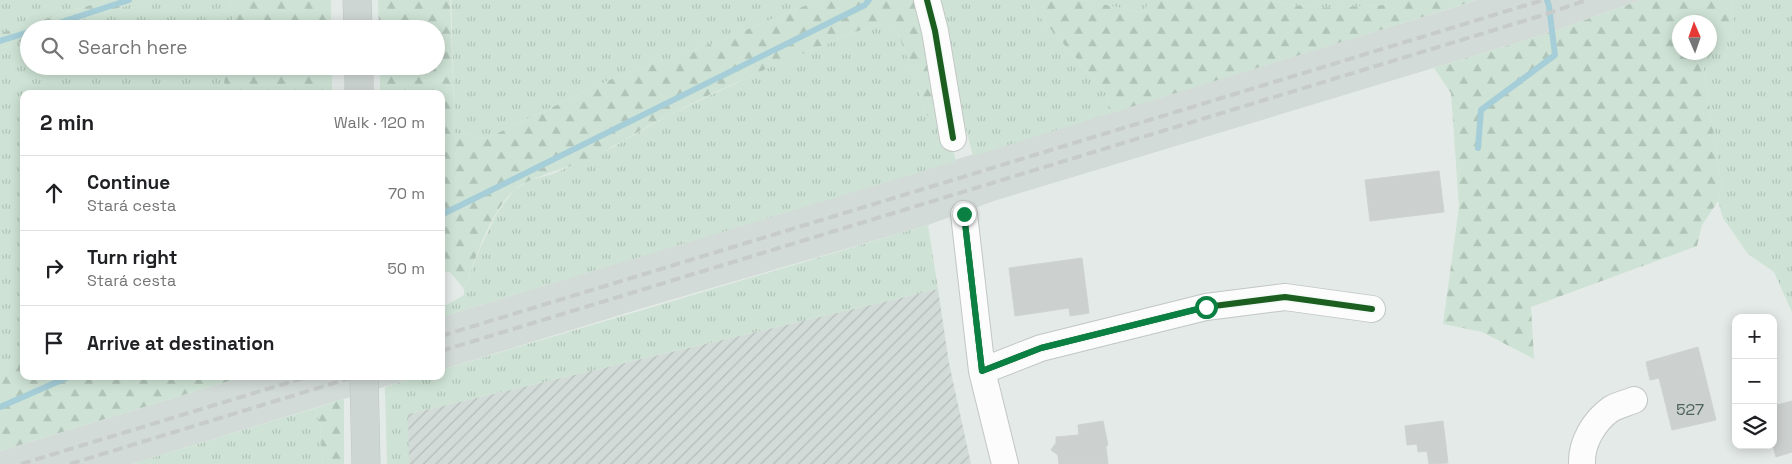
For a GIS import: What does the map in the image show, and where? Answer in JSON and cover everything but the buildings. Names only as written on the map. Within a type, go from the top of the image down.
[{"type":"main road","points":[[358,0],[358,20]]},
{"type":"main road","points":[[359,75],[359,90]]},
{"type":"main road","points":[[364,380],[366,454]]},
{"type":"street","points":[[927,0],[935,31],[953,138]]},
{"type":"street","points":[[964,214],[982,371],[1005,464]]},
{"type":"street","points":[[982,371],[1041,348],[1206,307],[1285,297],[1372,309]]},
{"type":"street","points":[[1582,464],[1584,445],[1596,422],[1613,408],[1634,400]]},
{"type":"shaded area","points":[[1478,0],[1641,0],[1546,34],[994,201],[928,225],[643,308],[445,369],[445,316]]},
{"type":"shaded area","points":[[938,289],[949,363],[971,464],[408,464],[408,414]]},
{"type":"shaded area","points":[[232,380],[406,380],[132,464],[0,464],[0,451]]},
{"type":"green space","points":[[0,0],[107,0],[42,20],[20,20],[20,27],[0,33]]},
{"type":"green space","points":[[107,0],[148,0],[99,13],[81,20],[42,20]]},
{"type":"green space","points":[[148,0],[229,0],[233,16],[232,20],[81,20],[99,13]]},
{"type":"green space","points":[[229,0],[331,0],[331,20],[232,20],[233,16]]},
{"type":"green space","points":[[378,0],[450,0],[455,133],[485,139],[616,77],[714,43],[819,0],[918,0],[944,117],[925,115],[917,81],[897,32],[883,25],[871,26],[744,79],[669,115],[597,155],[537,177],[519,186],[504,201],[490,224],[464,289],[450,272],[445,272],[445,90],[380,90],[380,75],[445,75],[445,20],[379,20]]},
{"type":"green space","points":[[451,0],[819,0],[714,43],[616,77],[485,139],[455,133]]},
{"type":"green space","points":[[939,0],[1025,0],[1106,92],[1109,99],[1108,114],[973,156],[960,106]]},
{"type":"green space","points":[[1025,0],[1083,0],[1144,13],[1149,0],[1264,0],[1314,8],[1385,5],[1387,0],[1477,0],[1108,114],[1109,99],[1106,92]]},
{"type":"green space","points":[[1083,0],[1149,0],[1144,13]]},
{"type":"green space","points":[[1264,0],[1387,0],[1385,5],[1314,8]]},
{"type":"green space","points":[[1641,0],[1732,0],[1734,28],[1717,48],[1717,15],[1672,15],[1672,60],[1706,60],[1703,64],[1721,184],[1718,201],[1702,225],[1697,246],[1531,307],[1534,359],[1482,332],[1443,324],[1459,207],[1451,93],[1434,68],[1546,34]]},
{"type":"green space","points":[[1732,0],[1792,0],[1792,312],[1774,272],[1748,254],[1723,218],[1718,201],[1721,184],[1703,64],[1706,60],[1717,60],[1717,48],[1734,28]]},
{"type":"green space","points":[[883,25],[897,32],[917,81],[925,115],[944,117],[956,161],[445,316],[445,306],[464,295],[464,289],[480,248],[497,213],[514,190],[528,181],[555,173],[613,147],[669,115],[776,64],[871,26]]},
{"type":"green space","points":[[20,27],[20,42],[0,49],[0,33]]},
{"type":"green space","points":[[20,42],[20,75],[225,75],[225,90],[20,90],[20,362],[0,369],[0,49]]},
{"type":"green space","points":[[225,75],[332,75],[332,90],[225,90]]},
{"type":"green space","points":[[928,225],[938,289],[408,414],[409,464],[387,464],[385,387],[407,380],[445,380],[445,369]]},
{"type":"green space","points":[[20,362],[20,380],[232,380],[0,451],[0,369]]},
{"type":"green space","points":[[344,399],[344,464],[323,464],[320,426],[316,408]]},
{"type":"green space","points":[[316,408],[320,426],[323,464],[132,464]]},
{"type":"waterway","points":[[68,20],[129,0]]},
{"type":"waterway","points":[[445,213],[865,5],[869,0]]},
{"type":"waterway","points":[[1478,148],[1481,110],[1555,55],[1547,0]]},
{"type":"waterway","points":[[0,41],[20,35]]},
{"type":"waterway","points":[[0,407],[62,380]]},
{"type":"railway","points":[[445,335],[1543,0]]},
{"type":"railway","points":[[445,350],[1540,16],[1587,0]]},
{"type":"railway","points":[[21,464],[297,380]]},
{"type":"railway","points":[[70,464],[344,380]]},
{"type":"cycle path","points":[[927,0],[935,31],[953,138]]},
{"type":"cycle path","points":[[964,214],[982,371],[1041,348],[1206,307],[1285,297],[1372,309]]},
{"type":"route","points":[[964,214],[982,371],[1041,348],[1206,307]]}]
